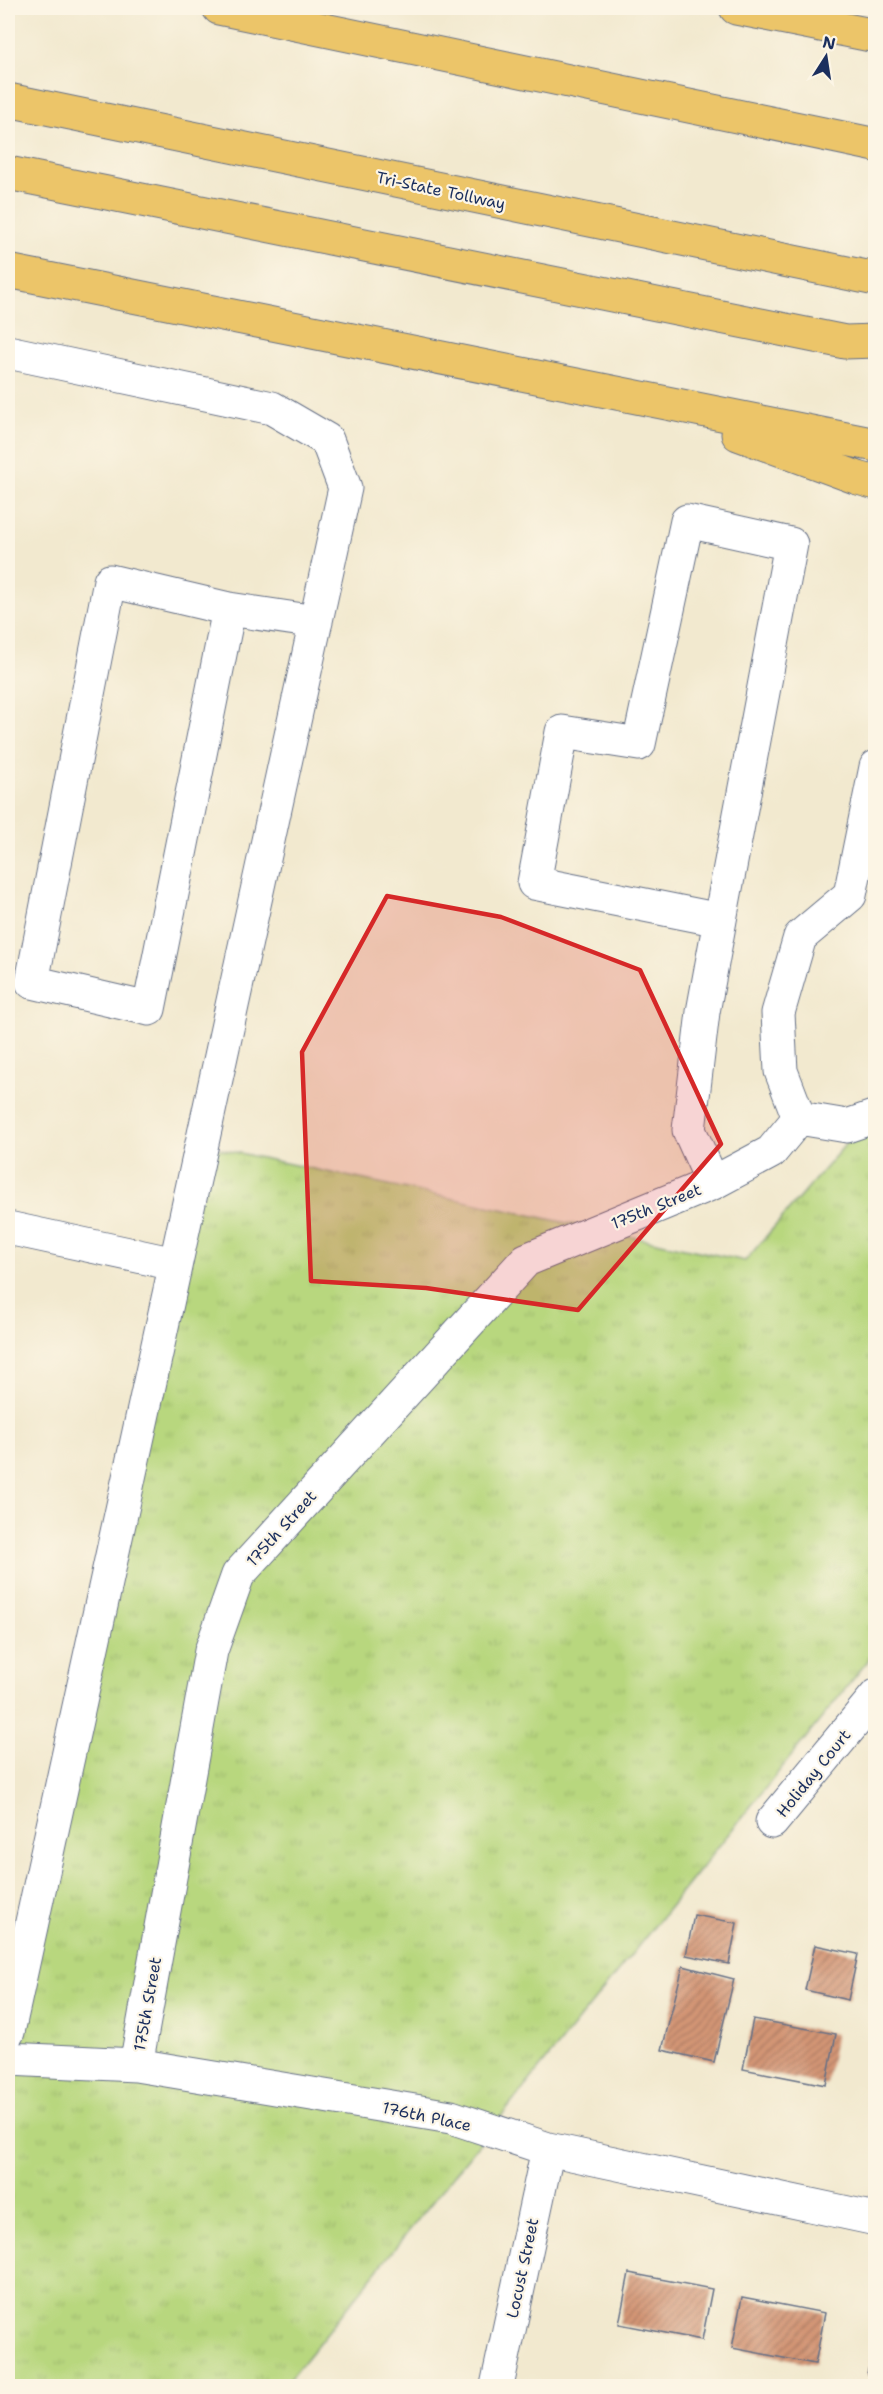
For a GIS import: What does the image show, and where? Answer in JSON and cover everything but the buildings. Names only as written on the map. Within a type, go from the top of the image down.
[{"type":"highway","points":[[219,8],[876,145]]},
{"type":"highway","points":[[736,8],[876,36]]},
{"type":"highway","name":"Tri-State Tollway","points":[[8,100],[876,279]]},
{"type":"highway","points":[[8,173],[844,342],[876,341]]},
{"type":"highway","points":[[8,271],[876,445]]},
{"type":"highway","points":[[638,396],[876,483]]},
{"type":"street","points":[[8,352],[272,408],[327,440],[345,488],[8,2032]]},
{"type":"street","points":[[713,1183],[689,1130],[703,1012],[791,544],[687,521],[639,744],[562,732],[534,883],[720,920]]},
{"type":"street","points":[[229,609],[149,1009],[32,982],[110,581],[229,609],[316,622]]},
{"type":"street","points":[[876,767],[850,895],[800,937],[778,1013],[781,1071],[799,1118],[847,1126],[876,1116]]},
{"type":"street","name":"175th Street","points":[[136,2065],[211,1651],[238,1575],[526,1260],[713,1183],[771,1152],[799,1118]]},
{"type":"street","points":[[8,1228],[175,1264]]},
{"type":"street","name":"Holiday Court","points":[[772,1822],[876,1696]]},
{"type":"street","name":"176th Place","points":[[8,2059],[136,2065],[451,2117],[548,2149],[876,2219]]},
{"type":"street","name":"Locust Street","points":[[497,2386],[548,2149]]},
{"type":"highlighted area","points":[[387,896],[501,917],[640,970],[721,1144],[578,1310],[426,1288],[311,1281],[302,1052]]},
{"type":"green space","points":[[875,1110],[875,1652],[284,2386],[8,2386],[8,2032],[201,1145],[745,1261]]}]
